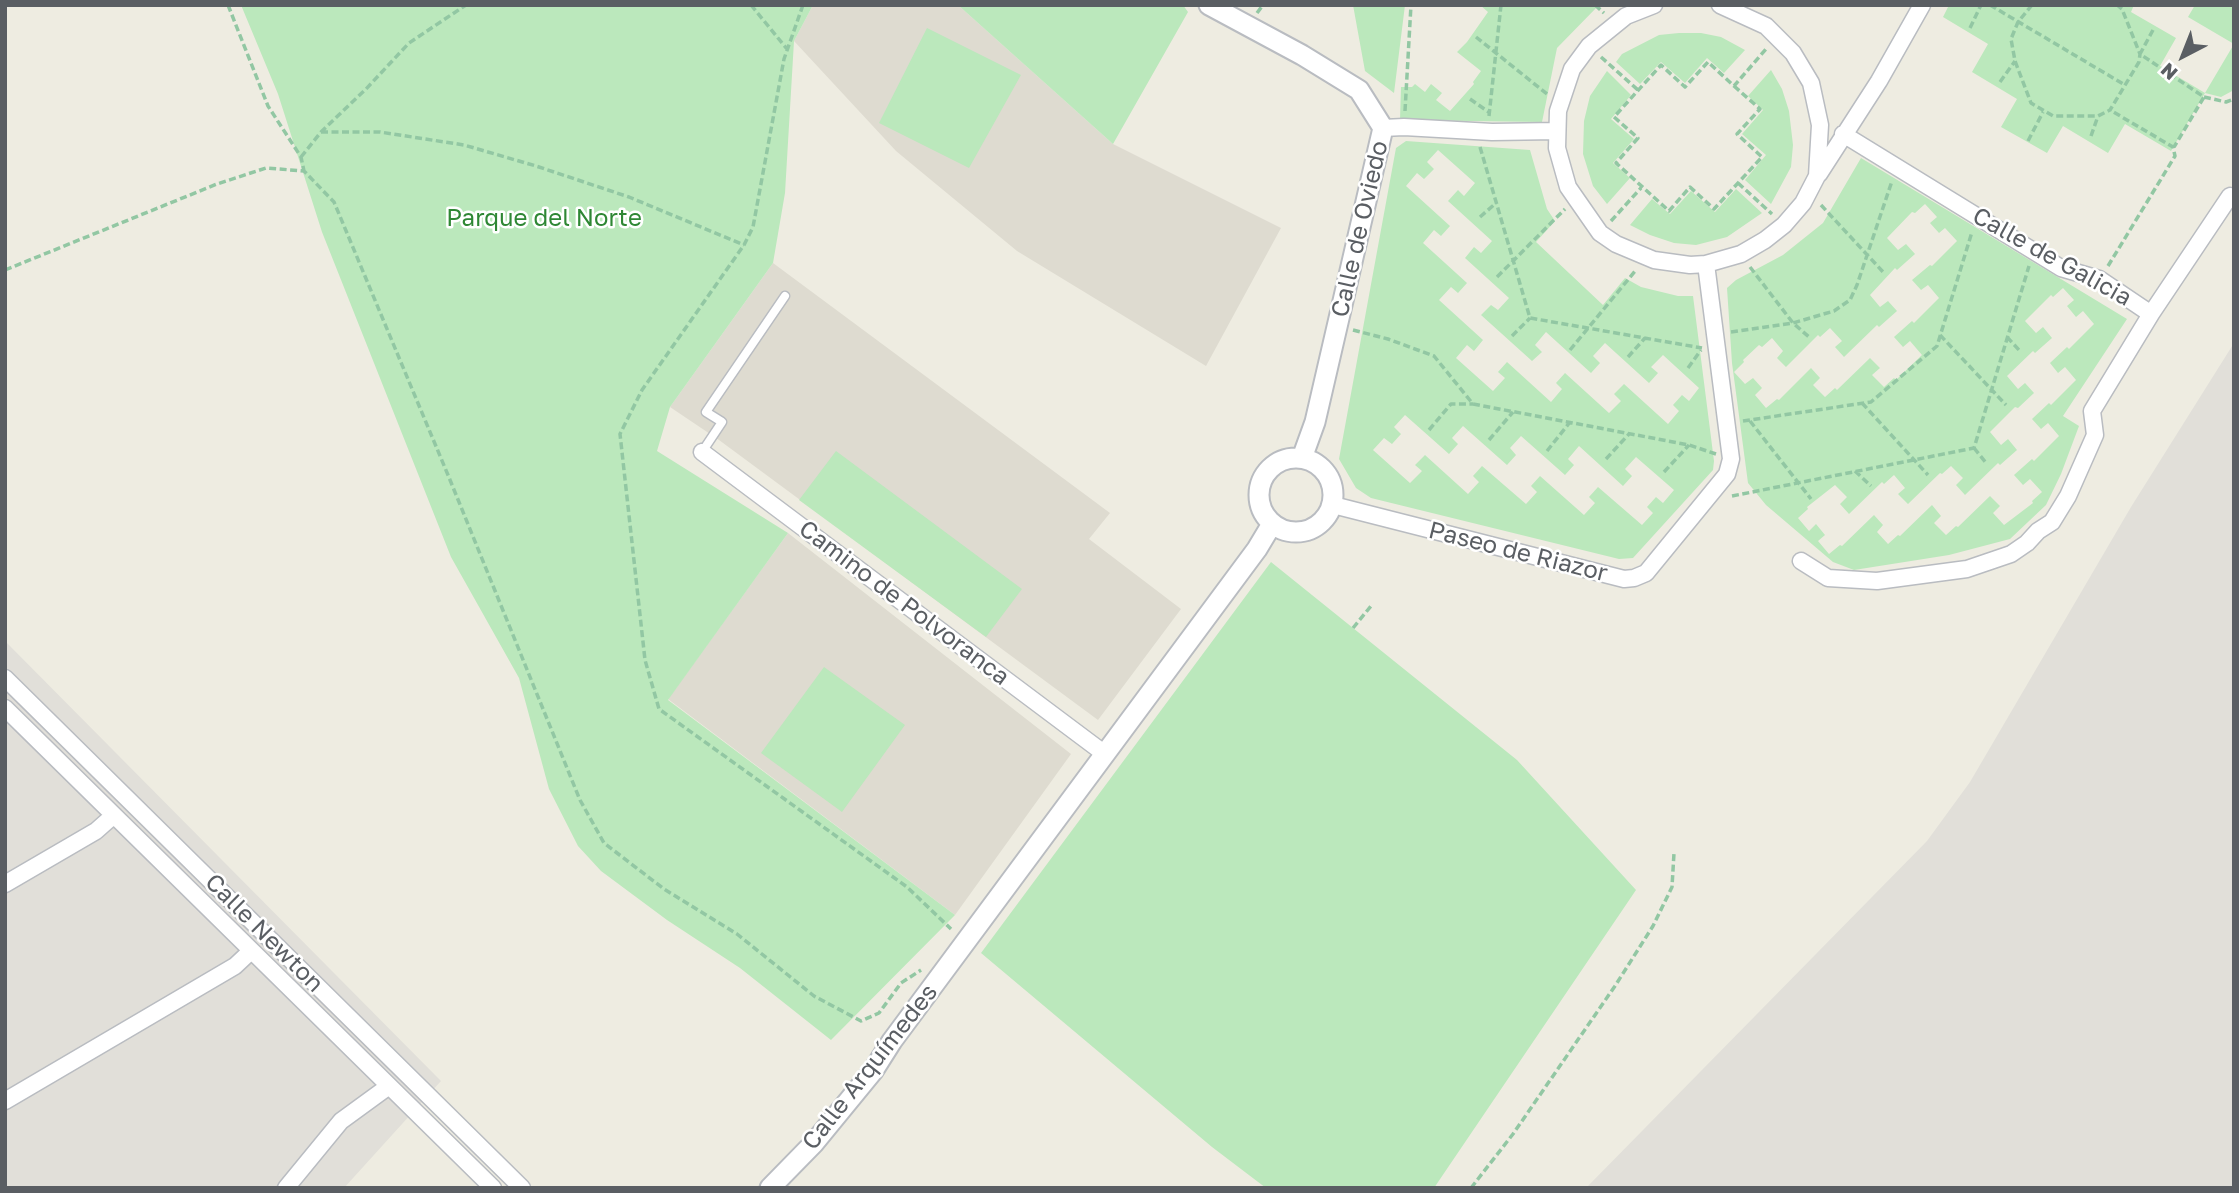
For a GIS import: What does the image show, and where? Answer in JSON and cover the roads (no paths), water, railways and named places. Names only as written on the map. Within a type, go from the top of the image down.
[{"type":"street","name":"Calle de Oviedo","points":[[1209,5],[1302,55],[1359,90],[1383,128],[1315,422],[1302,458]]},
{"type":"street","points":[[1640,5],[1589,46],[1572,69],[1560,104],[1557,148],[1568,187],[1600,233],[1616,244],[1654,260],[1690,265],[1706,264],[1741,254],[1784,225],[1809,192],[1843,134],[1879,81],[1922,5]]},
{"type":"street","points":[[1626,16],[1654,5]]},
{"type":"street","points":[[1720,5],[1766,26],[1793,53],[1811,83],[1820,124],[1817,176]]},
{"type":"street","points":[[1383,128],[1482,132],[1557,131]]},
{"type":"street","name":"Calle de Galicia","points":[[1801,561],[1828,578],[1877,580],[1967,569],[2011,554],[2027,543],[2038,531],[2052,522],[2068,496],[2095,435],[2092,411],[2151,314],[2099,279],[2062,268],[1843,134]]},
{"type":"street","points":[[2151,314],[2230,196]]},
{"type":"street","name":"Paseo de Riazor","points":[[1333,505],[1624,579],[1646,573],[1727,474],[1731,459],[1727,424],[1710,350],[1715,334],[1706,264]]},
{"type":"street","name":"Camino de Polvoranca","points":[[702,452],[1105,754]]},
{"type":"street","points":[[1288,458],[1302,458],[1320,466],[1330,479],[1334,491],[1333,505],[1325,520],[1305,532],[1284,531],[1272,524],[1261,509],[1261,482],[1266,472],[1276,463],[1288,458]]},
{"type":"street","points":[[1105,754],[1257,549],[1272,524]]},
{"type":"street","name":"Calle Newton","points":[[5,678],[522,1188]]},
{"type":"street","name":"Calle Newton","points":[[5,708],[493,1188]]},
{"type":"street","name":"Calle Arquímedes","points":[[770,1188],[814,1143],[873,1071],[892,1041],[1105,754]]},
{"type":"street","points":[[5,884],[96,831],[114,816]]},
{"type":"street","points":[[5,1101],[235,966],[251,951]]},
{"type":"street","points":[[286,1188],[341,1121],[389,1086]]},
{"type":"lane","points":[[702,452],[722,422],[706,412],[785,296]]},
{"type":"park label","name":"Parque del Norte","points":[[544,218]]}]
